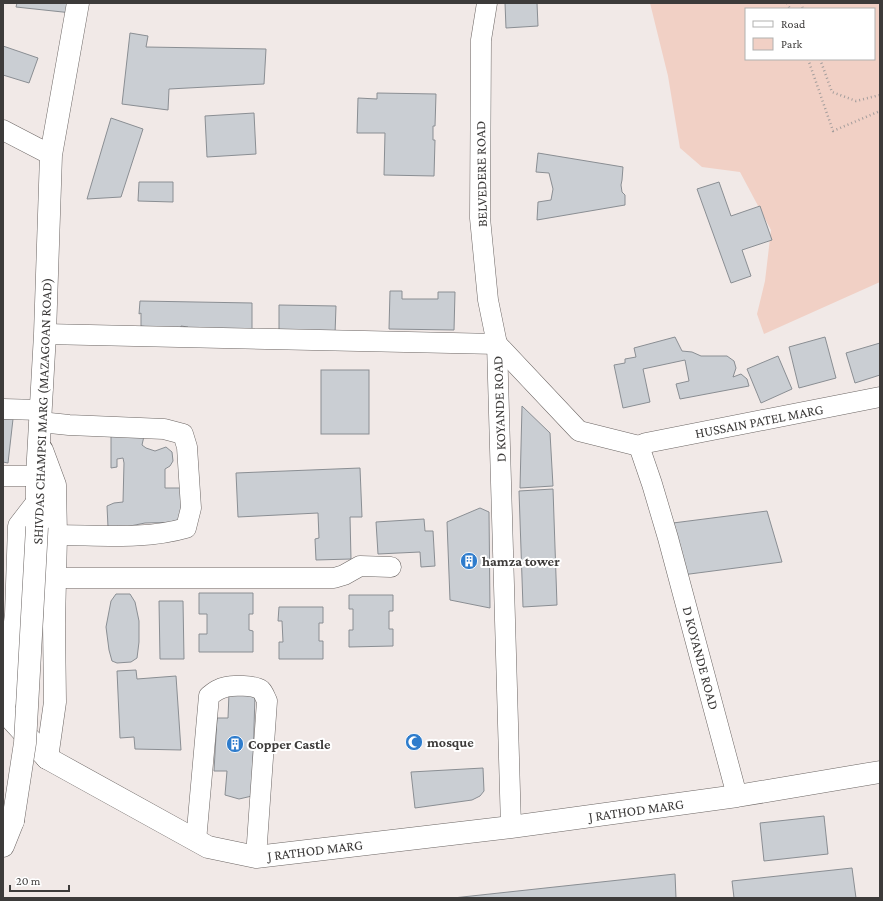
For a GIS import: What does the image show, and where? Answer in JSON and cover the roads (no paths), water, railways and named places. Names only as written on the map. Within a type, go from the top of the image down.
[{"type":"street","name":"SHIVDAS CHAMPSI MARG (MAZAGOAN ROAD)","points":[[3,846],[12,821],[25,743],[47,531],[36,504],[45,334],[51,155],[78,3]]},
{"type":"street","name":"BELVEDERE ROAD","points":[[487,3],[481,40],[480,218],[488,300],[497,344]]},
{"type":"street","points":[[3,130],[51,155]]},
{"type":"street","points":[[45,334],[497,344]]},
{"type":"street","name":"D KOYANDE ROAD","points":[[497,344],[579,431],[639,446],[668,538],[738,796]]},
{"type":"street","name":"D KOYANDE ROAD","points":[[497,344],[511,827]]},
{"type":"street","name":"HUSSAIN PATEL MARG","points":[[639,446],[646,443],[880,397]]},
{"type":"street","points":[[3,409],[40,425],[164,430],[183,434],[187,447],[191,508],[186,528],[175,531],[138,535],[47,531]]},
{"type":"street","points":[[40,425],[55,485],[47,531],[55,578],[55,702],[47,758]]},
{"type":"street","points":[[3,476],[37,476]]},
{"type":"street","name":"J RATHOD MARG","points":[[36,504],[19,526],[16,614],[4,711],[47,758],[208,847],[256,857],[511,827],[738,796],[880,772]]},
{"type":"street","points":[[55,578],[334,578],[344,575],[360,566],[391,567]]},
{"type":"street","points":[[196,840],[209,696],[215,691],[226,687],[254,687],[265,695],[267,701],[256,857]]},
{"type":"place","name":"hamza tower","points":[[469,561]]},
{"type":"place","name":"mosque","points":[[414,742]]},
{"type":"place","name":"Copper Castle","points":[[235,744]]}]
